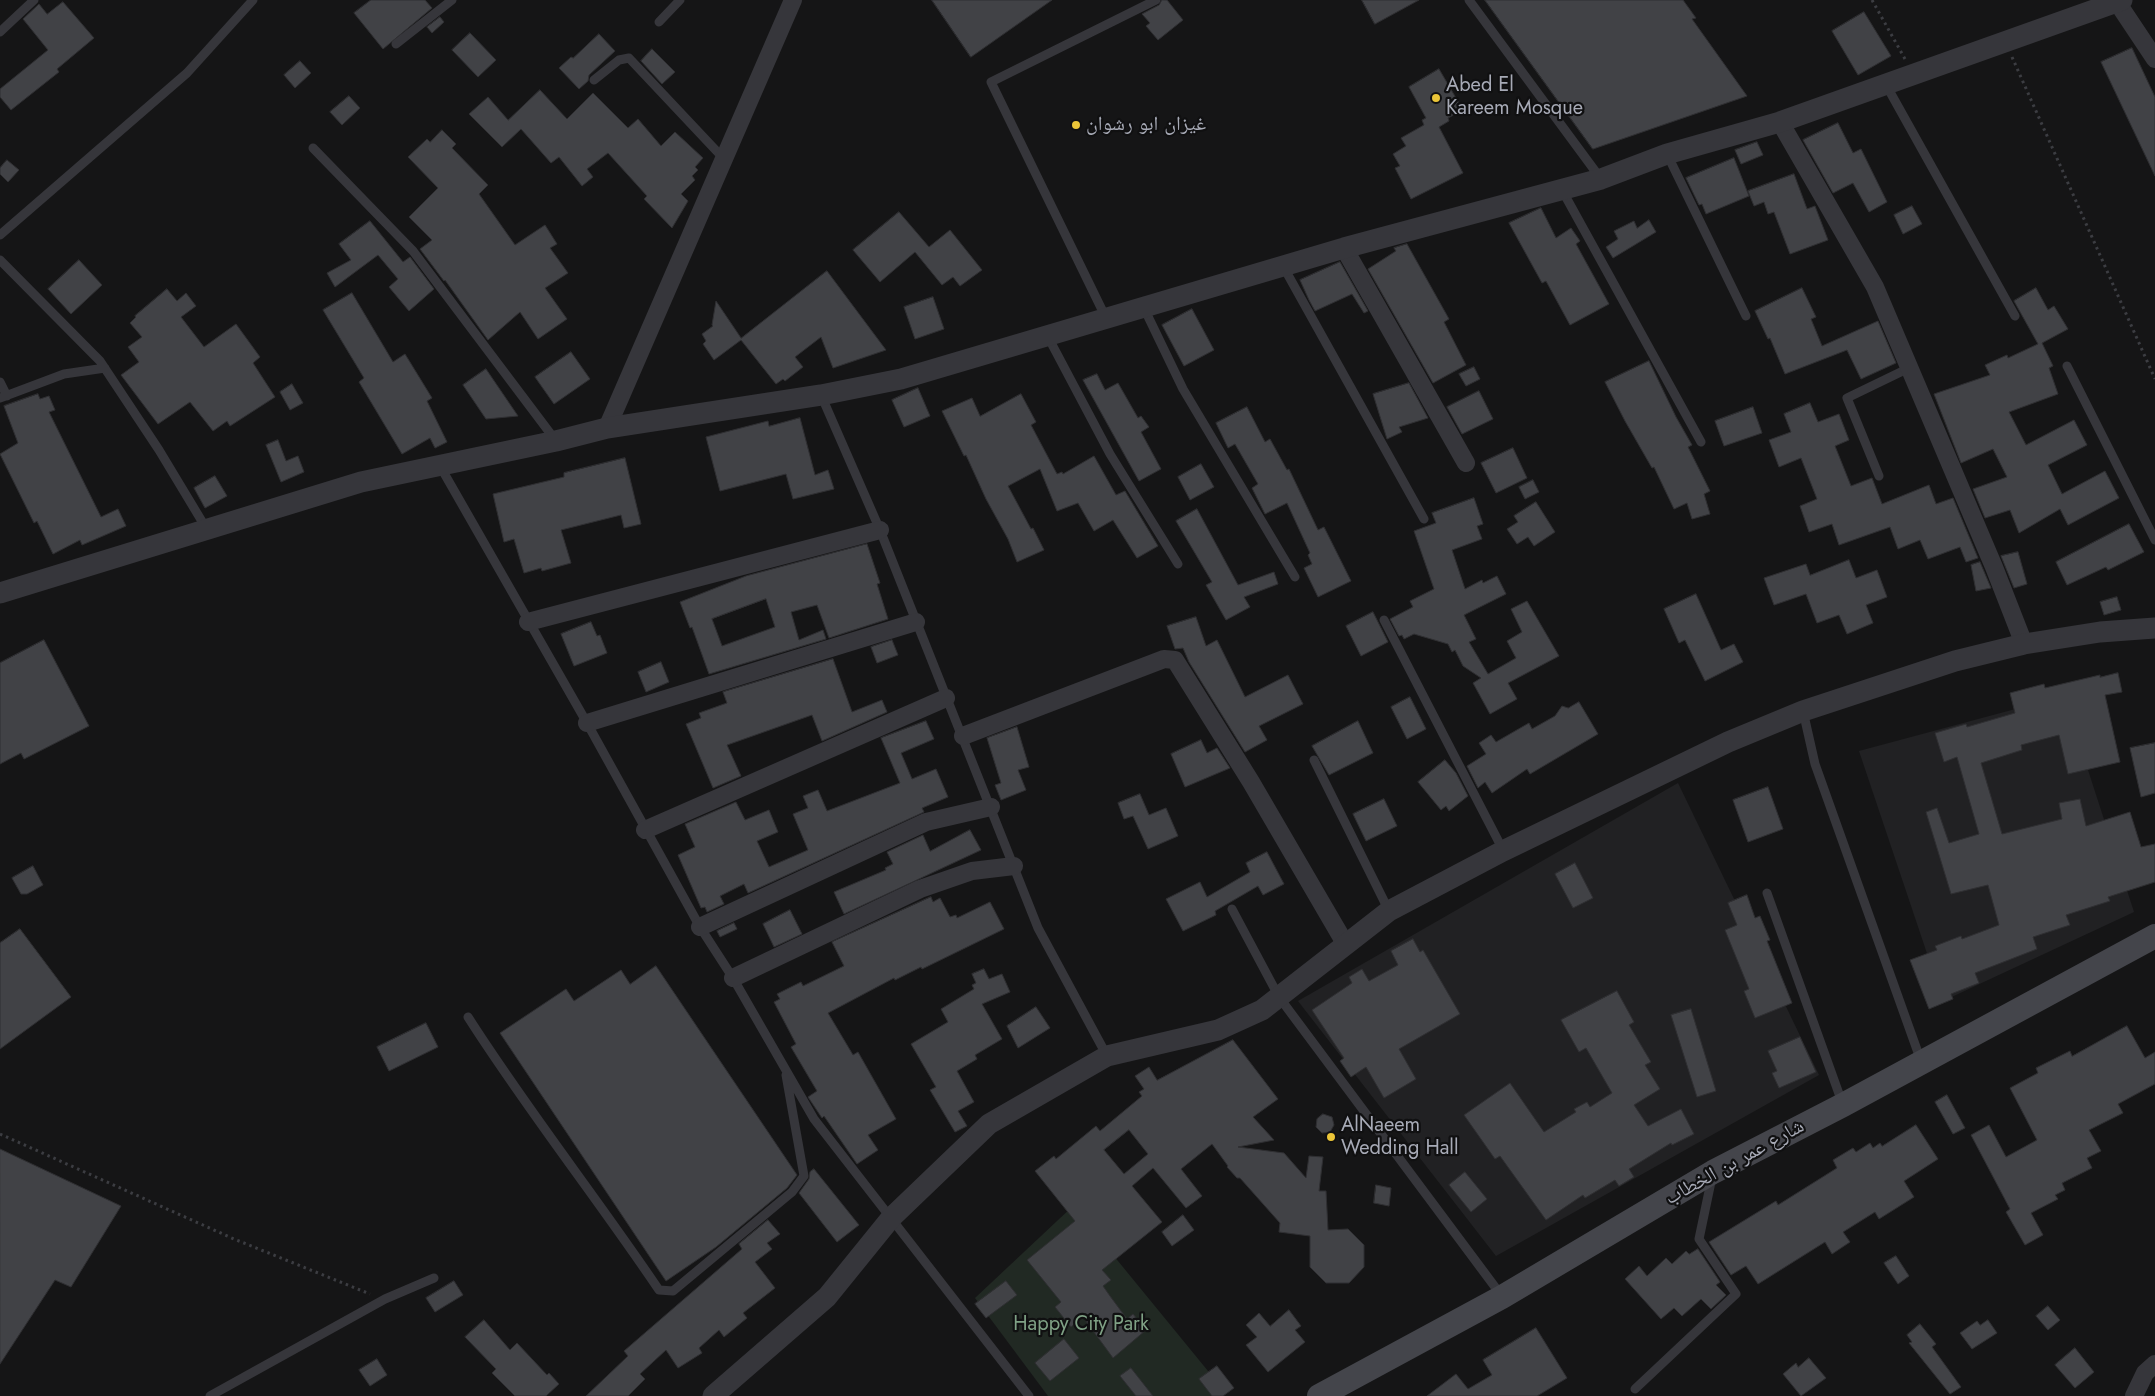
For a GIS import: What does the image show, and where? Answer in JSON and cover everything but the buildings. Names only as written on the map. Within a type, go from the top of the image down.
[{"type":"main road","name":"شارع عمر بن الخطاب","points":[[1319,1396],[1502,1298],[1714,1172],[1843,1105],[2155,936]]},
{"type":"street","points":[[608,428],[793,0]]},
{"type":"street","points":[[0,593],[206,528],[361,482],[556,441],[608,428],[821,395],[901,379],[1283,265],[1601,179],[1667,154],[1780,122],[2119,1],[2155,59]]},
{"type":"street","points":[[1780,122],[1875,287],[1994,567],[2024,644]]},
{"type":"street","points":[[1344,248],[1466,463]]},
{"type":"street","points":[[528,622],[880,530]]},
{"type":"street","points":[[587,723],[916,622]]},
{"type":"street","points":[[713,1396],[827,1297],[891,1218],[989,1124],[1107,1056],[1218,1030],[1262,1010],[1389,911],[1503,851],[1728,742],[1803,711],[1955,661],[2024,644],[2100,632],[2155,628]]},
{"type":"street","points":[[963,736],[1164,659],[1175,660],[1251,782],[1346,945]]},
{"type":"street","points":[[645,830],[946,698]]},
{"type":"street","points":[[700,927],[926,822],[991,806]]},
{"type":"street","points":[[732,978],[920,888],[972,870],[1014,866]]},
{"type":"street","points":[[2134,1396],[2150,1368]]},
{"type":"lane","points":[[0,32],[34,0]]},
{"type":"lane","points":[[0,235],[187,72],[253,0]]},
{"type":"lane","points":[[396,44],[452,0]]},
{"type":"lane","points":[[659,22],[680,0]]},
{"type":"lane","points":[[1106,318],[991,82],[1156,0]]},
{"type":"lane","points":[[1469,0],[1601,179]]},
{"type":"lane","points":[[594,80],[619,60],[629,58],[725,161]]},
{"type":"lane","points":[[1885,83],[2015,316]]},
{"type":"lane","points":[[312,148],[413,251],[556,441]]},
{"type":"lane","points":[[1667,154],[1746,316]]},
{"type":"lane","points":[[1562,190],[1701,442]]},
{"type":"lane","points":[[0,260],[100,361],[159,450],[206,528]]},
{"type":"lane","points":[[1283,265],[1424,519]]},
{"type":"lane","points":[[1143,306],[1183,390],[1295,577]]},
{"type":"lane","points":[[1047,334],[1110,454],[1178,564]]},
{"type":"lane","points":[[2067,366],[2155,540]]},
{"type":"lane","points":[[0,382],[4,397],[64,374],[105,368]]},
{"type":"lane","points":[[1879,476],[1847,398],[1910,368]]},
{"type":"lane","points":[[821,395],[880,530],[1038,928],[1107,1056]]},
{"type":"lane","points":[[440,466],[587,723],[700,927],[814,1119],[1029,1396]]},
{"type":"lane","points":[[1384,620],[1503,851]]},
{"type":"lane","points":[[1803,711],[1815,764],[1921,1062]]},
{"type":"lane","points":[[1314,760],[1389,911]]},
{"type":"lane","points":[[1767,894],[1843,1105]]},
{"type":"lane","points":[[1232,909],[1279,997],[1502,1298]]},
{"type":"lane","points":[[468,1017],[493,1057],[614,1222],[659,1290],[672,1291],[792,1192],[804,1176],[785,1068]]},
{"type":"lane","points":[[1635,1389],[1736,1294],[1700,1239],[1714,1172]]},
{"type":"lane","points":[[210,1396],[385,1299],[434,1278]]},
{"type":"path","points":[[1872,0],[1914,75]]},
{"type":"path","points":[[2005,43],[2155,379]]},
{"type":"path","points":[[0,1134],[234,1239],[385,1299]]},
{"type":"shaded area","points":[[2064,696],[2134,912],[1943,1001],[1859,751]]},
{"type":"shaded area","points":[[1678,783],[1819,1075],[1496,1256],[1298,1001]]},
{"type":"green space","name":"Happy City Park","points":[[1073,1206],[1226,1393],[1221,1396],[1048,1396],[975,1298]]},
{"type":"place","name":"Abed El Kareem Mosque","points":[[1436,98]]},
{"type":"place","name":"غيزان ابو رشوان","points":[[1076,125]]},
{"type":"place","name":"AlNaeem Wedding Hall","points":[[1331,1137]]}]
